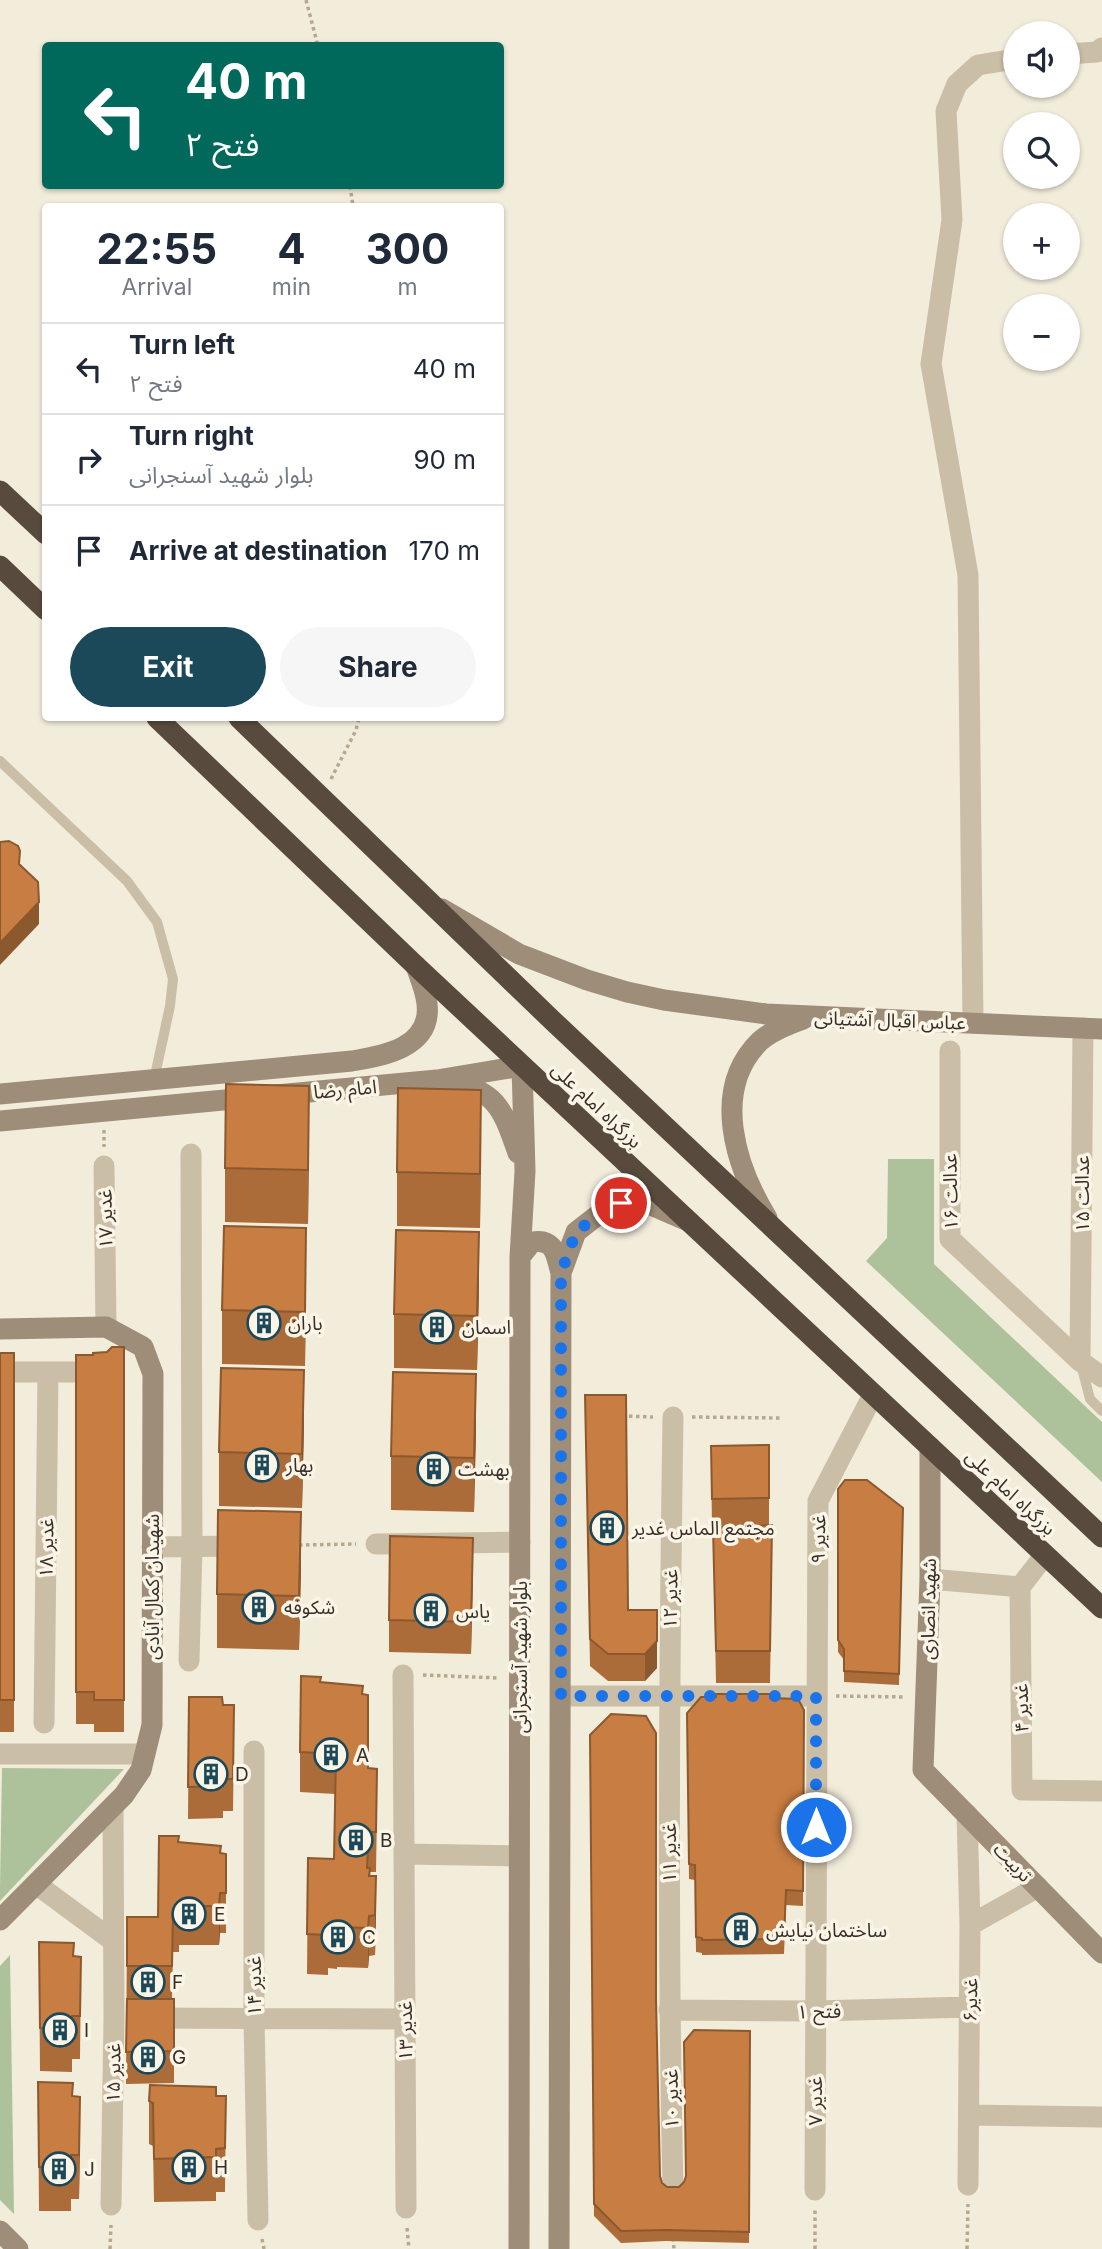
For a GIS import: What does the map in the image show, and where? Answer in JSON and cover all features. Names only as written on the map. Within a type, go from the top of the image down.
[{"type":"highway","points":[[0,491],[42,530]]},
{"type":"highway","points":[[0,566],[42,606]]},
{"type":"highway","name":"بزرگراه امام علی","points":[[160,721],[522,1066],[1102,1608]]},
{"type":"highway","name":"بزرگراه امام علی","points":[[242,721],[554,1022],[1102,1537]]},
{"type":"main road","points":[[432,904],[519,954],[627,992],[664,1000],[766,1014],[812,1016]]},
{"type":"main road","name":"امام رضا","points":[[0,1094],[380,1057],[405,1046],[422,1031],[428,1005],[416,966]]},
{"type":"main road","name":"عباس اقبال آشتیانی","points":[[772,1226],[744,1175],[733,1125],[733,1090],[745,1060],[761,1040],[812,1016],[1093,1028]]},
{"type":"main road","points":[[352,1061],[362,1075],[355,1088]]},
{"type":"main road","name":"امام رضا","points":[[0,1121],[437,1080],[522,1066]]},
{"type":"main road","name":"بلوار شهید آسنجرانی","points":[[519,2249],[520,1257],[525,1171],[522,1066]]},
{"type":"main road","points":[[437,1080],[469,1086],[494,1102],[503,1113],[525,1171]]},
{"type":"main road","points":[[561,1273],[576,1232],[603,1211],[621,1203],[642,1201],[686,1220]]},
{"type":"main road","points":[[520,1257],[532,1242],[542,1240],[550,1244],[555,1251],[561,1273],[559,2249]]},
{"type":"main road","name":"شهیدان کمال آبادی","points":[[0,1329],[106,1327],[143,1347],[153,1374],[152,1725],[141,1770],[124,1795],[0,1920]]},
{"type":"main road","name":"شهید انصاری","points":[[923,1770],[930,1578],[930,1447]]},
{"type":"main road","name":"تربیت","points":[[923,1770],[1102,1953]]},
{"type":"main road","points":[[0,2231],[18,2249]]},
{"type":"street","points":[[1080,53],[1097,52],[1102,48]]},
{"type":"street","points":[[973,1023],[968,575],[931,363],[952,220],[946,111],[957,84],[978,65],[1003,61]]},
{"type":"street","name":"عدالت ۱۵","points":[[1080,1361],[1093,1028]]},
{"type":"street","name":"عدالت ۱۶","points":[[950,1051],[950,1239],[1080,1361],[1102,1377]]},
{"type":"street","points":[[189,1661],[192,1547],[191,1154]]},
{"type":"street","name":"غدیر ۱۷","points":[[104,1166],[106,1327]]},
{"type":"street","points":[[0,1372],[101,1372]]},
{"type":"street","name":"غدیر ۱۸","points":[[44,1723],[48,1372]]},
{"type":"street","name":"غدیر ۹","points":[[815,2011],[818,1501],[873,1395]]},
{"type":"street","name":"غدیر ۱۲","points":[[669,1696],[673,1417]]},
{"type":"street","points":[[376,1544],[520,1542]]},
{"type":"street","points":[[152,1547],[259,1546]]},
{"type":"street","points":[[930,1578],[1020,1587],[1045,1555]]},
{"type":"street","name":"غدیر ۴","points":[[1020,1587],[1022,1790],[1102,1791]]},
{"type":"street","name":"غدیر ۱۳","points":[[403,1675],[406,2208]]},
{"type":"street","points":[[561,1696],[816,1696]]},
{"type":"street","name":"غدیر ۱۱","points":[[669,1696],[669,2010]]},
{"type":"street","name":"غدیر ۱۴","points":[[254,1751],[254,2018],[258,2220]]},
{"type":"street","points":[[0,1754],[145,1754]]},
{"type":"street","name":"غدیر ۱۵","points":[[111,2205],[113,1806]]},
{"type":"street","name":"غدیر۶","points":[[967,1814],[971,1925],[968,2185]]},
{"type":"street","points":[[404,1854],[519,1856]]},
{"type":"street","points":[[36,1884],[113,1940]]},
{"type":"street","points":[[971,1925],[1038,1887]]},
{"type":"street","name":"فتح ۱","points":[[669,2010],[815,2011],[970,2007]]},
{"type":"street","name":"غدیر ۱۰","points":[[669,2010],[673,2187]]},
{"type":"street","name":"غدیر ۷","points":[[815,2011],[815,2190]]},
{"type":"street","points":[[114,2018],[405,2019]]},
{"type":"street","points":[[969,2115],[1102,2117]]},
{"type":"lane","points":[[0,761],[127,881],[157,922],[173,979],[154,1080]]},
{"type":"lane","points":[[1080,1361],[1090,1399],[1102,1411]]},
{"type":"path","points":[[306,0],[317,42]]},
{"type":"path","points":[[322,797],[358,721]]},
{"type":"path","name":"غدیر ۱۷","points":[[104,1111],[104,1166]]},
{"type":"path","points":[[299,1545],[376,1544]]},
{"type":"path","points":[[403,1675],[520,1678]]},
{"type":"path","points":[[816,1696],[926,1697]]},
{"type":"path","points":[[967,2249],[968,2185]]},
{"type":"path","points":[[815,2190],[815,2249]]},
{"type":"path","points":[[110,2249],[111,2205]]},
{"type":"path","points":[[673,2237],[674,2249]]},
{"type":"green space","points":[[888,1159],[934,1159],[934,1264],[1102,1422],[1102,1482],[866,1261],[887,1238]]},
{"type":"green space","points":[[2,1768],[124,1769],[0,1901],[0,1888]]},
{"type":"green space","points":[[10,1955],[14,2214],[0,2200],[0,1966]]},
{"type":"building","points":[[9,841],[18,846],[19,864],[38,882],[39,902],[0,943],[0,842]]},
{"type":"building","points":[[226,1084],[309,1086],[308,1170],[225,1168]]},
{"type":"building","points":[[398,1088],[481,1090],[480,1174],[397,1172]]},
{"type":"building","points":[[224,1226],[306,1228],[305,1312],[222,1310]]},
{"type":"building","points":[[396,1230],[479,1232],[477,1316],[394,1314]]},
{"type":"building","points":[[112,1347],[124,1347],[124,1700],[94,1700],[94,1692],[76,1692],[76,1355],[107,1352]]},
{"type":"building","points":[[0,1353],[14,1353],[14,1700],[0,1700]]},
{"type":"building","points":[[221,1368],[304,1370],[302,1454],[219,1452]]},
{"type":"building","points":[[393,1372],[476,1374],[474,1458],[391,1456]]},
{"type":"building","name":"مجتمع الماس غدیر","points":[[585,1395],[626,1395],[628,1610],[657,1610],[657,1641],[645,1654],[608,1654],[590,1639]]},
{"type":"building","points":[[769,1445],[769,1498],[712,1499],[711,1446]]},
{"type":"building","points":[[845,1480],[867,1480],[903,1508],[899,1674],[844,1671],[844,1649],[838,1640],[838,1489]]},
{"type":"building","points":[[218,1510],[301,1512],[299,1596],[217,1594]]},
{"type":"building","points":[[772,1525],[770,1651],[716,1651],[713,1528]]},
{"type":"building","name":"یاس","points":[[390,1536],[473,1538],[471,1622],[389,1620]]},
{"type":"building","points":[[301,1676],[321,1677],[320,1682],[363,1686],[362,1694],[368,1695],[368,1768],[377,1769],[376,1832],[369,1832],[367,1868],[370,1868],[369,1876],[376,1876],[375,1915],[369,1916],[368,1928],[337,1927],[328,1929],[328,1935],[307,1934],[308,1858],[334,1859],[336,1754],[300,1752]]},
{"type":"building","points":[[716,1694],[770,1694],[770,1698],[798,1699],[804,1710],[803,1891],[786,1890],[784,1939],[702,1940],[696,1937],[695,1865],[689,1864],[687,1713],[701,1697],[716,1697]]},
{"type":"building","name":"D","points":[[189,1697],[222,1697],[223,1705],[234,1705],[233,1779],[223,1779],[223,1786],[188,1787]]},
{"type":"building","points":[[611,1714],[646,1716],[656,1733],[656,1999],[660,2176],[667,2187],[679,2187],[686,2176],[684,2042],[694,2030],[750,2031],[749,2232],[621,2231],[594,2204],[590,1735]]},
{"type":"building","points":[[159,1836],[179,1836],[178,1842],[221,1846],[220,1853],[226,1854],[226,1893],[220,1893],[219,1906],[179,1906],[179,1913],[173,1913],[172,1966],[127,1966],[127,1917],[158,1917]]},
{"type":"building","points":[[39,1942],[74,1943],[73,1956],[81,1957],[80,2016],[72,2016],[72,2028],[40,2028]]},
{"type":"building","points":[[127,1999],[174,1999],[174,2051],[126,2052]]},
{"type":"building","points":[[38,2082],[73,2083],[72,2096],[80,2097],[79,2155],[71,2155],[71,2168],[39,2167]]},
{"type":"building","points":[[150,2085],[216,2087],[216,2096],[226,2096],[225,2148],[216,2149],[216,2157],[154,2159]]},
{"type":"place","name":"باران","points":[[264,1323]]},
{"type":"place","name":"اسمان","points":[[437,1327]]},
{"type":"place","name":"بهار","points":[[262,1465]]},
{"type":"place","name":"بهشت","points":[[434,1469]]},
{"type":"place","name":"مجتمع الماس غدیر","points":[[607,1528]]},
{"type":"place","name":"شکوفه","points":[[259,1607]]},
{"type":"place","name":"یاس","points":[[431,1611]]},
{"type":"place","name":"A","points":[[331,1755]]},
{"type":"place","name":"D","points":[[211,1774]]},
{"type":"place","name":"B","points":[[356,1840]]},
{"type":"place","name":"E","points":[[189,1914]]},
{"type":"place","name":"ساختمان نیایش","points":[[741,1930]]},
{"type":"place","name":"C","points":[[338,1937]]},
{"type":"place","name":"F","points":[[148,1982]]},
{"type":"place","name":"I","points":[[60,2030]]},
{"type":"place","name":"G","points":[[148,2057]]},
{"type":"place","name":"H","points":[[189,2167]]},
{"type":"place","name":"J","points":[[59,2169]]},
{"type":"route","points":[[621,1203],[603,1211],[576,1232],[561,1273],[561,1696],[816,1696],[816,1827]]}]
